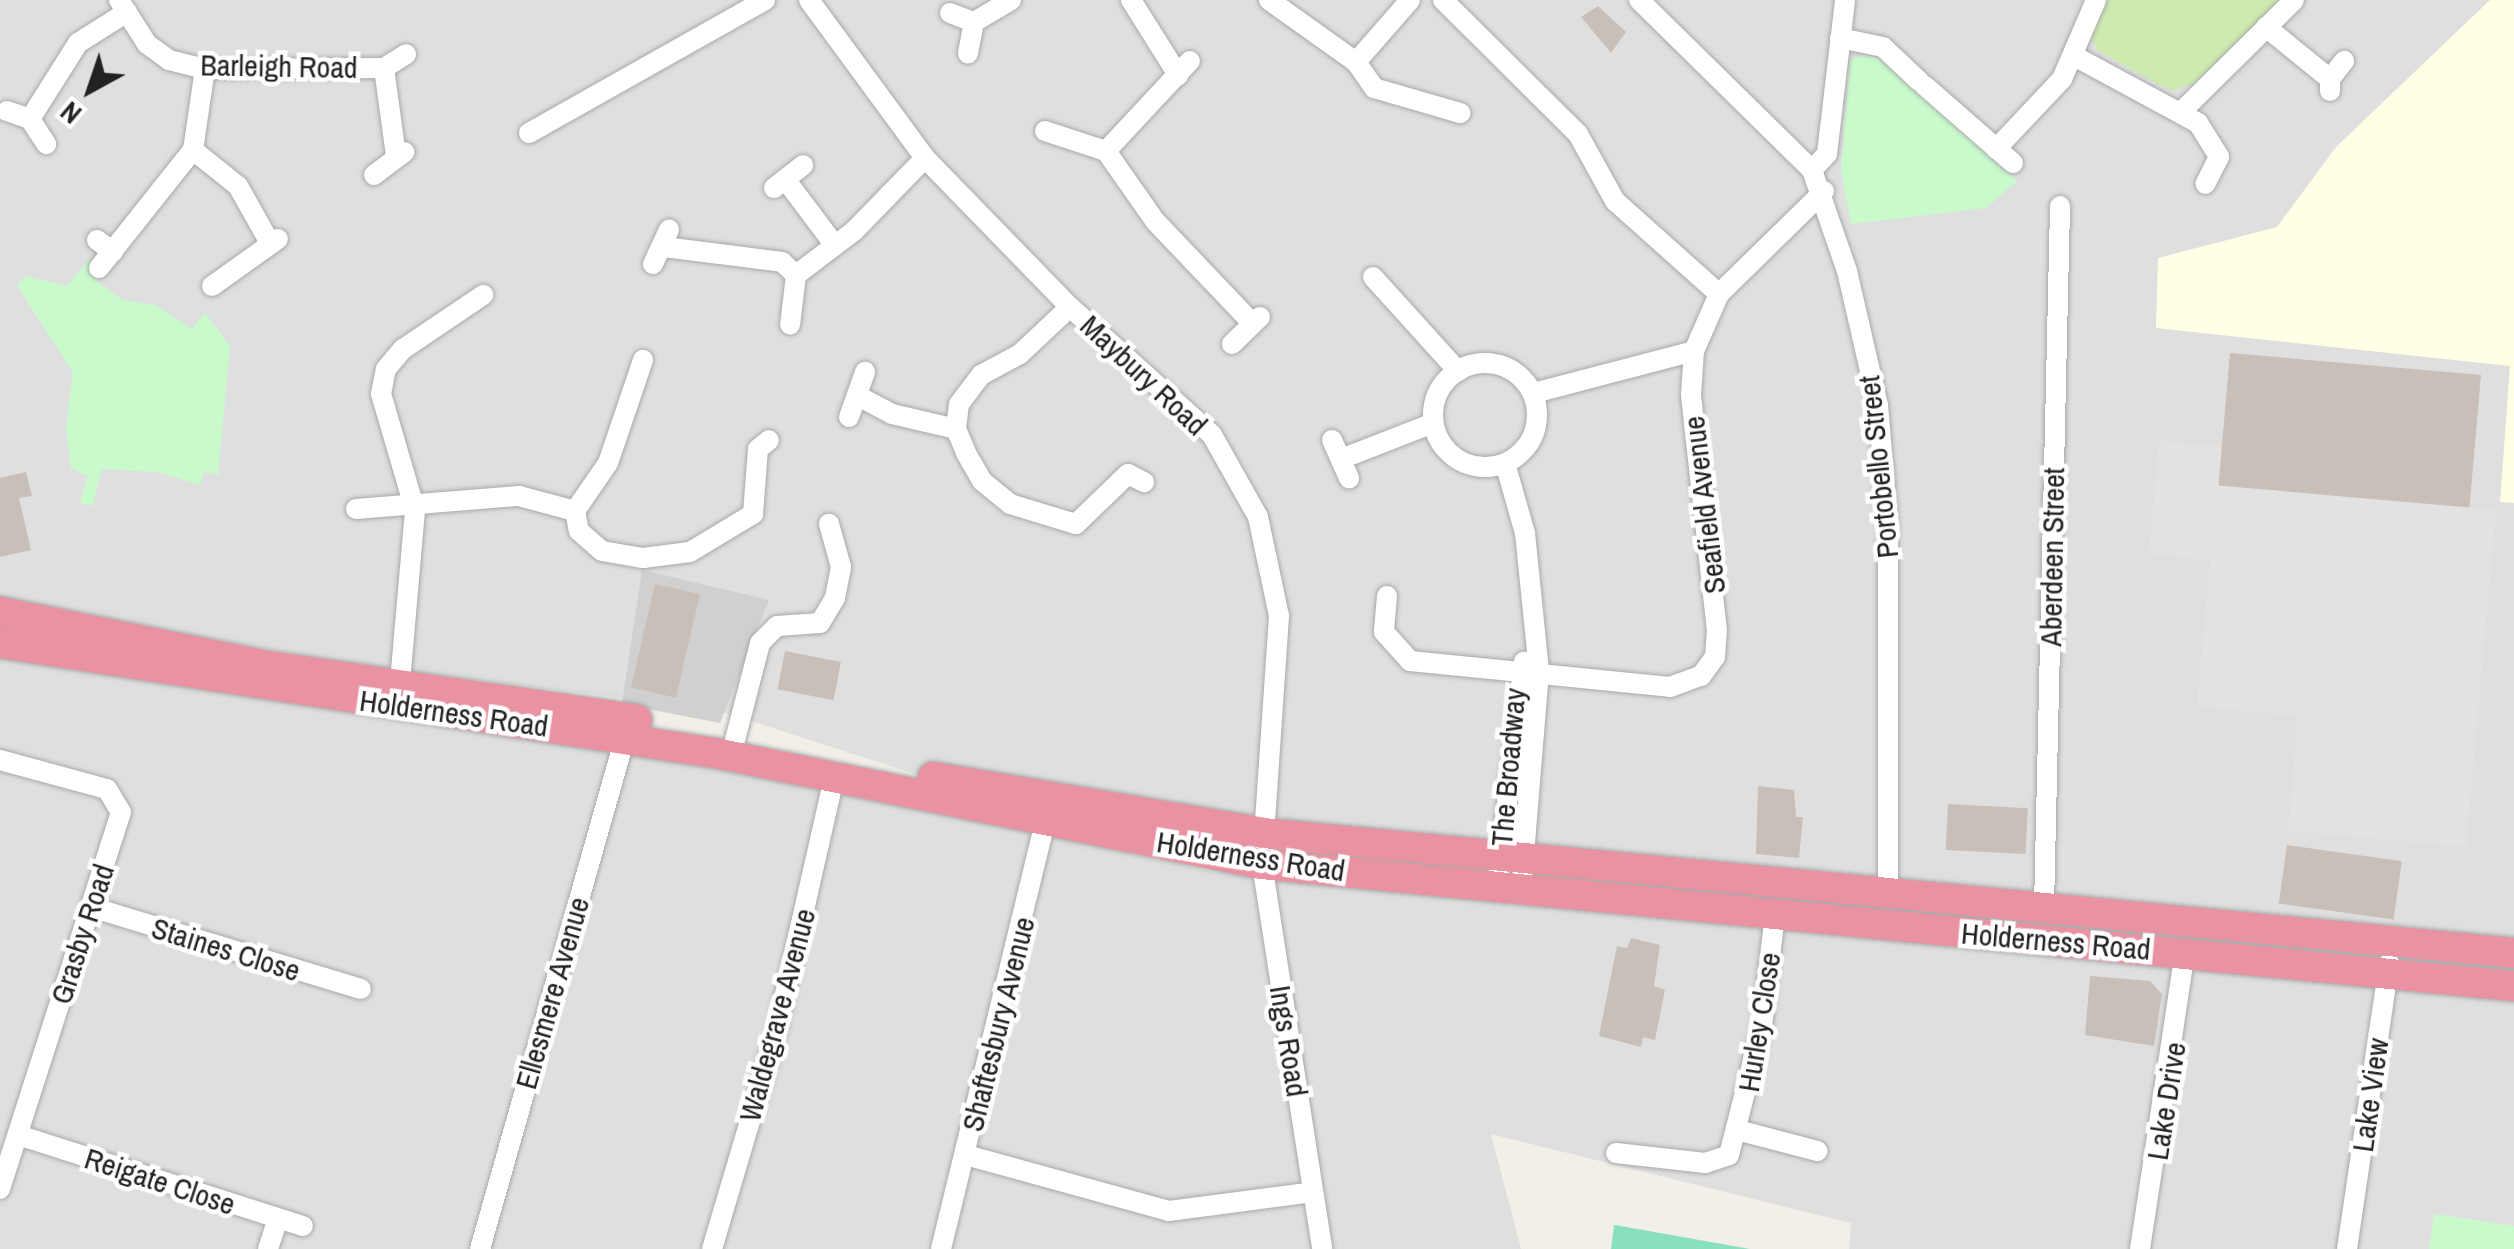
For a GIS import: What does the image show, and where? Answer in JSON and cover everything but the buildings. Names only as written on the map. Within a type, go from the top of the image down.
[{"type":"highway","name":"Holderness Road","points":[[0,612],[269,666],[400,682],[627,728],[834,778],[1049,810],[1262,848],[1511,874],[2044,907],[2514,953]]},
{"type":"highway","name":"Holderness Road","points":[[0,643],[735,740],[1049,810]]},
{"type":"highway","name":"Holderness Road","points":[[1511,874],[1775,914],[2514,986]]},
{"type":"street","points":[[529,133],[765,0]]},
{"type":"street","name":"Maybury Road","points":[[809,0],[926,158],[1070,307],[1212,436],[1258,518],[1280,616],[1262,848]]},
{"type":"street","points":[[968,54],[974,22],[1012,0]]},
{"type":"street","points":[[1106,152],[1184,68],[1131,0]]},
{"type":"street","points":[[1268,0],[1356,62],[1374,88],[1400,102],[1432,101],[1460,113]]},
{"type":"street","points":[[1356,62],[1410,0]]},
{"type":"street","points":[[1443,0],[1578,134],[1615,201],[1719,294]]},
{"type":"street","name":"Portobello Street","points":[[1639,0],[1812,170],[1824,191],[1878,405],[1888,524],[1888,896]]},
{"type":"street","points":[[1812,170],[1827,154],[1846,0]]},
{"type":"street","points":[[1840,38],[1882,47],[2004,156],[2076,57],[2096,0]]},
{"type":"street","points":[[2183,110],[2294,0]]},
{"type":"street","points":[[30,118],[78,43],[123,6]]},
{"type":"street","name":"Barleigh Road","points":[[123,6],[169,60],[205,70],[384,68],[406,54]]},
{"type":"street","points":[[950,12],[974,22]]},
{"type":"street","points":[[2266,27],[2330,85],[2344,61]]},
{"type":"street","points":[[2076,57],[2183,110],[2212,142],[2218,176]]},
{"type":"street","points":[[374,176],[400,154],[384,68]]},
{"type":"street","points":[[103,253],[193,150],[205,70]]},
{"type":"street","points":[[7,112],[30,118],[46,144]]},
{"type":"street","points":[[1052,139],[1106,152],[1155,221],[1258,319],[1232,344]]},
{"type":"street","points":[[193,150],[238,186],[274,241],[212,286]]},
{"type":"street","points":[[796,317],[796,276],[926,158]]},
{"type":"street","points":[[803,164],[781,186],[834,244]]},
{"type":"street","name":"Seafield Avenue","points":[[1529,665],[1682,686],[1716,658],[1712,550],[1691,395],[1694,351],[1719,294],[1824,191]]},
{"type":"street","name":"Aberdeen Street","points":[[2044,907],[2060,206]]},
{"type":"street","points":[[662,247],[700,257],[754,253],[796,276]]},
{"type":"street","points":[[1373,278],[1458,371]]},
{"type":"street","points":[[400,682],[415,510],[381,394],[386,369],[476,300],[480,325]]},
{"type":"street","points":[[1070,307],[1020,354],[981,375],[959,404],[956,429],[982,482],[1050,520],[1087,520],[1128,474],[1144,482]]},
{"type":"street","points":[[1534,393],[1694,351]]},
{"type":"street","points":[[643,360],[622,395],[608,463],[574,511],[579,531],[602,551],[643,558],[690,552],[754,514],[758,449],[768,440]]},
{"type":"street","points":[[1506,368],[1534,393],[1533,435],[1505,463],[1461,463],[1430,424],[1438,390],[1458,371],[1506,368]]},
{"type":"street","points":[[849,417],[860,396],[865,372]]},
{"type":"street","points":[[860,396],[892,414],[956,429]]},
{"type":"street","points":[[1341,459],[1430,424]]},
{"type":"street","name":"The Broadway","points":[[1505,463],[1525,534],[1529,665],[1511,874]]},
{"type":"street","points":[[356,509],[415,510],[464,496],[519,496],[574,511]]},
{"type":"street","points":[[735,740],[760,643],[777,626],[820,623],[835,598],[840,568],[828,521]]},
{"type":"street","points":[[1383,608],[1384,632],[1410,661],[1529,665]]},
{"type":"street","name":"Ellesmere Avenue","points":[[480,1249],[627,728]]},
{"type":"street","name":"Grasby Road","points":[[0,760],[118,797],[121,812],[0,1189]]},
{"type":"street","name":"Waldegrave Avenue","points":[[712,1249],[777,1029],[834,778]]},
{"type":"street","name":"Shaftesbury Avenue","points":[[940,1249],[1049,810]]},
{"type":"street","name":"Ings Road","points":[[1262,848],[1322,1249]]},
{"type":"street","name":"Staines Close","points":[[91,908],[361,989]]},
{"type":"street","name":"Hurley Close","points":[[1616,1152],[1705,1163],[1730,1155],[1742,1131],[1775,914]]},
{"type":"street","name":"Lake View","points":[[2347,1249],[2391,941]]},
{"type":"street","name":"Lake Drive","points":[[2140,1249],[2184,952]]},
{"type":"street","name":"Hurley Close","points":[[1742,1131],[1817,1151]]},
{"type":"street","name":"Reigate Close","points":[[18,1135],[303,1226]]},
{"type":"street","points":[[966,1156],[1144,1206],[1194,1212],[1313,1192]]},
{"type":"street","points":[[268,1249],[278,1219]]},
{"type":"shaded area","points":[[0,0],[2514,0],[2514,1226],[2434,1214],[2429,1249],[1849,1249],[1851,1223],[1491,1134],[1521,1249],[0,1249],[0,655],[713,761],[1226,875],[717,710],[366,666],[0,602]]},
{"type":"shaded area","points":[[2490,0],[2514,0],[2514,503],[2500,502],[2510,366],[2156,328],[2158,258],[2277,227],[2336,147]]},
{"type":"shaded area","points":[[2159,441],[2221,447],[2219,485],[2496,510],[2466,847],[2288,831],[2298,716],[2197,707],[2210,560],[2149,554]]},
{"type":"shaded area","points":[[642,570],[769,600],[720,723],[622,704]]},
{"type":"green space","points":[[2107,0],[2285,0],[2195,83],[2171,91],[2098,51],[2090,36]]},
{"type":"green space","points":[[1864,54],[1883,60],[2017,181],[1986,208],[1851,224],[1841,170],[1850,61]]},
{"type":"green space","points":[[89,259],[103,267],[97,282],[123,300],[155,305],[192,329],[205,313],[230,346],[218,475],[204,472],[200,485],[157,472],[102,469],[92,506],[80,503],[88,476],[71,468],[66,426],[73,373],[17,285],[26,276],[67,286]]},
{"type":"green space","points":[[2434,1214],[2514,1226],[2514,1249],[2429,1249]]},
{"type":"green space","points":[[1615,1225],[1750,1249],[1611,1249]]}]
